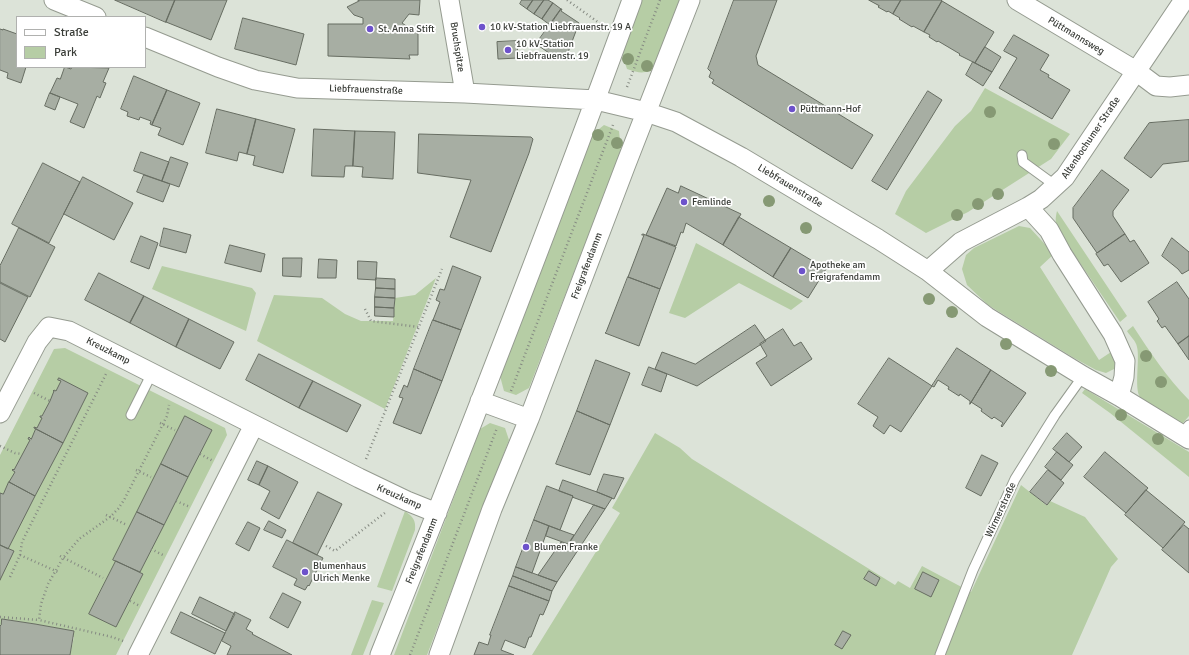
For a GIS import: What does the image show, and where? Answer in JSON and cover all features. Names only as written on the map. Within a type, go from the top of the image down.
[{"type":"street","points":[[54,0],[94,16]]},
{"type":"street","name":"Bruchspitze","points":[[449,0],[464,93]]},
{"type":"street","name":"Freigrafendamm","points":[[380,655],[437,513],[596,100],[632,0]]},
{"type":"street","name":"Freigrafendamm","points":[[439,655],[492,509],[529,419],[690,0]]},
{"type":"street","name":"Püttmannsweg","points":[[1017,0],[1136,71],[1156,86],[1170,87],[1189,85]]},
{"type":"street","name":"Altenbochumer Straße","points":[[928,271],[961,242],[1041,199],[1065,177],[1184,0]]},
{"type":"street","name":"Liebfrauenstraße","points":[[146,37],[255,80],[297,88],[464,93],[596,100]]},
{"type":"street","points":[[596,100],[646,112]]},
{"type":"street","name":"Liebfrauenstraße","points":[[646,112],[676,122],[741,157],[928,271]]},
{"type":"street","points":[[1028,207],[1049,230],[1062,254],[1113,334],[1125,361],[1124,377],[1119,396]]},
{"type":"street","points":[[928,271],[987,317],[1083,376],[1186,432]]},
{"type":"street","name":"Kreuzkamp","points":[[0,413],[37,342],[49,326],[69,331],[359,478],[406,501],[437,513]]},
{"type":"street","points":[[480,401],[529,419]]},
{"type":"street","points":[[139,652],[254,425]]},
{"type":"lane","points":[[1022,155],[1023,162],[1056,186]]},
{"type":"lane","points":[[131,415],[152,373]]},
{"type":"lane","name":"Wirmerstraße","points":[[940,655],[973,570],[1015,479],[1055,416],[1083,376]]},
{"type":"path","points":[[567,0],[619,37]]},
{"type":"path","points":[[410,655],[660,0]]},
{"type":"path","points":[[359,478],[442,269]]},
{"type":"path","points":[[365,309],[371,321],[419,327]]},
{"type":"path","points":[[10,577],[20,555],[22,542],[115,355]]},
{"type":"path","points":[[39,620],[48,584],[64,558],[79,539],[110,517],[124,500],[161,423],[167,416],[169,404],[178,387]]},
{"type":"path","points":[[161,423],[175,430]]},
{"type":"path","points":[[0,446],[15,453],[22,454]]},
{"type":"path","points":[[137,471],[151,477]]},
{"type":"path","points":[[326,546],[335,550],[385,513]]},
{"type":"path","points":[[106,515],[127,525]]},
{"type":"path","points":[[20,555],[57,571]]},
{"type":"path","points":[[60,556],[103,578]]},
{"type":"path","points":[[0,617],[39,620],[112,637],[139,652]]},
{"type":"green space","points":[[642,0],[680,0],[657,62],[647,71],[637,72],[627,69],[623,57],[623,48]]},
{"type":"green space","points":[[985,88],[1070,134],[1051,159],[968,212],[926,233],[895,214],[906,191],[955,126],[971,111]]},
{"type":"green space","points":[[604,125],[619,131],[621,151],[529,388],[516,395],[504,391],[500,376],[589,137]]},
{"type":"green space","points":[[1057,211],[1127,316],[1120,322],[1059,232],[1056,222]]},
{"type":"green space","points":[[1019,226],[1030,228],[1054,254],[1040,267],[1099,360],[1114,350],[1116,368],[1106,373],[1096,370],[1074,358],[988,305],[967,285],[962,269],[966,255],[974,248]]},
{"type":"green space","points":[[696,243],[803,301],[791,310],[739,283],[685,318],[669,313]]},
{"type":"green space","points":[[162,266],[252,288],[256,293],[246,331],[152,289]]},
{"type":"green space","points":[[436,278],[385,409],[257,341],[274,295],[322,298],[345,314],[361,321],[393,321],[395,298],[415,295]]},
{"type":"green space","points":[[1133,326],[1166,374],[1189,400],[1189,416],[1182,424],[1143,400],[1138,393],[1138,352],[1134,341],[1127,331]]},
{"type":"green space","points":[[65,348],[225,428],[227,435],[116,655],[70,655],[74,631],[2,619],[0,625],[0,455],[54,349]]},
{"type":"green space","points":[[1085,389],[1189,452],[1189,477],[1110,413],[1082,393]]},
{"type":"green space","points":[[490,423],[505,428],[509,440],[427,655],[394,655],[480,429]]},
{"type":"green space","points":[[655,433],[680,448],[692,459],[895,585],[898,581],[910,588],[922,566],[971,592],[1021,485],[1046,505],[1050,501],[1085,517],[1118,559],[1111,567],[1072,655],[532,655],[620,513],[612,508]]},
{"type":"green space","points":[[405,511],[413,519],[415,530],[392,591],[377,587]]},
{"type":"green space","points":[[372,600],[384,603],[363,655],[351,655]]},
{"type":"building","points":[[115,0],[175,0],[166,22]]},
{"type":"building","points":[[175,0],[227,0],[211,40],[166,22]]},
{"type":"building","name":"St. Anna Stift","points":[[358,0],[420,0],[419,15],[409,14],[402,23],[418,34],[418,55],[409,55],[410,59],[328,56],[328,24],[363,24],[363,18],[354,15],[347,7],[359,1]]},
{"type":"building","points":[[522,0],[533,0],[527,9],[520,4]]},
{"type":"building","points":[[533,0],[544,0],[534,14],[527,9]]},
{"type":"building","points":[[544,0],[548,0],[553,3],[542,19],[534,14]]},
{"type":"building","name":"Püttmann-Hof","points":[[734,0],[777,0],[756,56],[758,65],[873,135],[852,169],[712,83],[714,80],[709,77],[711,72],[708,69]]},
{"type":"building","points":[[869,0],[901,0],[893,14],[878,7],[879,6]]},
{"type":"building","points":[[901,0],[942,1],[924,32],[913,26],[912,27],[893,14]]},
{"type":"building","points":[[942,1],[994,32],[975,63],[959,55],[960,54],[938,41],[937,42],[929,37],[930,35],[924,32]]},
{"type":"building","points":[[553,3],[561,9],[550,25],[542,19]]},
{"type":"building","points":[[561,9],[561,11],[579,23],[567,55],[569,56],[568,58],[549,53],[536,44]]},
{"type":"building","points":[[243,18],[304,34],[296,65],[235,49]]},
{"type":"building","name":"10 kV-Station Liebfrauenstr. 19 A","points":[[480,24],[484,24],[485,30],[481,30]]},
{"type":"building","points":[[0,29],[3,29],[16,34],[16,68],[26,68],[21,83],[7,78],[8,73],[0,70]]},
{"type":"building","points":[[1014,35],[1049,55],[1040,70],[1049,75],[1048,77],[1070,90],[1052,119],[999,88],[1017,58],[1004,51]]},
{"type":"building","name":"10 kV-Station Liebfrauenstr. 19","points":[[517,41],[518,58],[498,59],[497,42]]},
{"type":"building","points":[[985,47],[1001,57],[992,72],[975,63]]},
{"type":"building","points":[[973,62],[992,72],[983,86],[966,75]]},
{"type":"building","points":[[65,68],[109,68],[103,82],[106,83],[100,98],[97,96],[84,128],[70,122],[78,104],[50,93],[57,78],[60,79]]},
{"type":"building","points":[[134,76],[167,90],[152,125],[150,124],[151,121],[140,117],[139,120],[127,116],[128,112],[121,109]]},
{"type":"building","points":[[167,90],[200,103],[183,145],[158,135],[161,128],[152,125]]},
{"type":"building","points":[[928,91],[942,100],[887,190],[872,181]]},
{"type":"building","points":[[50,93],[60,97],[55,110],[45,106]]},
{"type":"building","points":[[217,109],[256,119],[247,154],[239,152],[237,161],[206,153]]},
{"type":"building","points":[[256,119],[295,129],[283,173],[253,165],[255,156],[247,154]]},
{"type":"building","points":[[1189,120],[1189,161],[1163,164],[1151,178],[1124,158],[1149,123]]},
{"type":"building","points":[[314,129],[355,131],[353,166],[345,166],[344,177],[312,176]]},
{"type":"building","points":[[355,131],[395,132],[393,179],[362,177],[363,167],[353,166]]},
{"type":"building","points":[[419,134],[531,137],[533,139],[491,252],[450,237],[471,180],[418,173]]},
{"type":"building","points":[[141,152],[169,162],[162,181],[134,171]]},
{"type":"building","points":[[171,157],[188,163],[179,187],[162,181]]},
{"type":"building","points":[[43,163],[80,182],[49,243],[12,224]]},
{"type":"building","points":[[1102,170],[1129,190],[1113,211],[1113,216],[1125,234],[1097,253],[1073,218],[1073,208]]},
{"type":"building","points":[[144,175],[170,184],[163,202],[137,192]]},
{"type":"building","points":[[83,177],[133,203],[114,240],[64,214]]},
{"type":"building","points":[[681,186],[741,214],[723,245],[686,223],[683,233],[681,232],[676,246],[646,235],[667,188],[678,193]]},
{"type":"building","points":[[739,217],[791,248],[773,277],[723,245]]},
{"type":"building","points":[[19,228],[55,247],[30,297],[0,282],[0,266]]},
{"type":"building","points":[[164,228],[191,235],[186,253],[160,246]]},
{"type":"building","points":[[643,234],[676,247],[660,289],[628,277],[644,235],[642,235]]},
{"type":"building","points":[[1125,234],[1130,242],[1134,240],[1149,263],[1121,282],[1108,264],[1104,266],[1096,254]]},
{"type":"building","points":[[141,236],[158,243],[149,269],[131,262]]},
{"type":"building","points":[[1172,238],[1189,252],[1189,270],[1182,274],[1162,256]]},
{"type":"building","points":[[230,245],[265,254],[261,272],[225,263]]},
{"type":"building","points":[[791,248],[826,269],[808,298],[773,277]]},
{"type":"building","points":[[283,258],[302,258],[301,277],[283,276]]},
{"type":"building","points":[[319,259],[337,260],[336,278],[318,278]]},
{"type":"building","points":[[358,261],[377,262],[376,280],[358,279]]},
{"type":"building","points":[[453,266],[481,277],[461,330],[433,320],[440,302],[436,300],[440,289],[444,290]]},
{"type":"building","points":[[99,273],[144,296],[130,323],[85,300]]},
{"type":"building","points":[[628,277],[660,289],[639,346],[605,333]]},
{"type":"building","points":[[376,278],[395,279],[395,289],[376,288]]},
{"type":"building","points":[[1177,282],[1189,299],[1189,336],[1178,344],[1165,326],[1162,328],[1157,321],[1159,319],[1148,302]]},
{"type":"building","points":[[0,283],[28,297],[5,342],[0,339]]},
{"type":"building","points":[[376,288],[395,289],[395,298],[375,297]]},
{"type":"building","points":[[144,296],[189,319],[176,347],[130,323]]},
{"type":"building","points":[[375,297],[395,298],[394,308],[375,307]]},
{"type":"building","points":[[375,307],[394,308],[394,317],[375,316]]},
{"type":"building","points":[[189,319],[234,342],[220,369],[176,347]]},
{"type":"building","points":[[433,320],[461,330],[442,381],[414,369]]},
{"type":"building","points":[[755,325],[766,341],[697,386],[655,369],[662,352],[695,364]]},
{"type":"building","points":[[783,329],[794,346],[801,342],[812,359],[771,386],[756,363],[767,356],[760,344]]},
{"type":"building","points":[[1189,336],[1189,360],[1178,344]]},
{"type":"building","points":[[957,348],[991,370],[970,404],[970,401],[960,394],[959,396],[948,389],[949,387],[938,380],[934,387],[932,386]]},
{"type":"building","points":[[259,354],[313,381],[299,408],[246,380]]},
{"type":"building","points":[[889,358],[932,386],[901,432],[890,425],[884,434],[873,426],[878,417],[858,404]]},
{"type":"building","points":[[596,360],[630,373],[610,425],[577,411]]},
{"type":"building","points":[[649,367],[667,374],[661,392],[642,385]]},
{"type":"building","points":[[414,369],[442,381],[421,434],[393,423],[403,398],[399,397],[404,385],[407,387]]},
{"type":"building","points":[[991,370],[1026,393],[1002,427],[1001,426],[1003,423],[994,417],[992,419],[981,411],[982,409],[971,402]]},
{"type":"building","points":[[59,378],[88,393],[63,443],[34,428],[37,428],[42,418],[40,416],[42,416],[50,401],[53,391],[54,390],[56,391],[61,381],[58,380]]},
{"type":"building","points":[[313,381],[361,405],[347,432],[299,408]]},
{"type":"building","points":[[577,411],[610,425],[590,475],[556,464]]},
{"type":"building","points":[[185,416],[212,430],[188,477],[161,464]]},
{"type":"building","points":[[36,429],[63,443],[35,496],[9,482],[15,472],[12,470],[14,470],[30,440],[28,439],[29,437],[31,439]]},
{"type":"building","points":[[1067,433],[1082,447],[1069,462],[1053,449]]},
{"type":"building","points":[[1057,452],[1073,465],[1061,480],[1045,467]]},
{"type":"building","points":[[1105,452],[1148,488],[1126,513],[1084,477]]},
{"type":"building","points":[[982,455],[998,463],[981,496],[966,488]]},
{"type":"building","points":[[257,461],[268,466],[259,485],[248,480]]},
{"type":"building","points":[[161,464],[188,477],[164,525],[137,512]]},
{"type":"building","points":[[268,466],[298,482],[279,519],[261,509],[270,491],[259,485]]},
{"type":"building","points":[[1048,470],[1064,483],[1047,505],[1030,492]]},
{"type":"building","points":[[604,474],[624,478],[614,499],[597,492]]},
{"type":"building","points":[[563,480],[612,498],[605,509],[572,497],[573,496],[559,491]]},
{"type":"building","points":[[9,482],[35,496],[8,549],[0,545],[0,493],[3,494]]},
{"type":"building","points":[[547,486],[573,496],[560,530],[534,520]]},
{"type":"building","points":[[1146,490],[1185,522],[1163,548],[1125,515]]},
{"type":"building","points":[[318,492],[342,504],[317,555],[293,543]]},
{"type":"building","points":[[594,505],[605,509],[557,582],[538,575],[561,542],[567,546]]},
{"type":"building","points":[[137,512],[164,525],[140,572],[113,560]]},
{"type":"building","points":[[534,520],[549,526],[532,573],[516,567]]},
{"type":"building","points":[[269,521],[286,530],[282,538],[264,530]]},
{"type":"building","points":[[248,522],[260,528],[249,551],[236,544]]},
{"type":"building","points":[[1184,525],[1189,529],[1189,573],[1162,550]]},
{"type":"building","points":[[549,526],[574,535],[568,544],[546,536]]},
{"type":"building","points":[[287,540],[323,558],[309,586],[308,585],[305,590],[294,585],[297,579],[273,567]]},
{"type":"building","points":[[0,545],[14,551],[0,580]]},
{"type":"building","points":[[116,561],[143,574],[116,627],[89,614]]},
{"type":"building","points":[[516,567],[557,582],[552,591],[513,576]]},
{"type":"building","points":[[869,571],[880,578],[876,586],[864,579]]},
{"type":"building","points":[[923,572],[939,580],[931,597],[915,589]]},
{"type":"building","points":[[513,576],[552,591],[549,601],[509,586]]},
{"type":"building","points":[[509,586],[549,601],[543,615],[540,614],[525,648],[505,640],[501,650],[514,655],[474,655],[479,642],[488,645],[490,635]]},
{"type":"building","points":[[283,593],[301,602],[288,628],[270,618]]},
{"type":"building","points":[[200,597],[235,614],[226,631],[192,614]]},
{"type":"building","points":[[181,612],[225,633],[215,654],[171,633]]},
{"type":"building","points":[[235,612],[251,620],[246,629],[253,633],[252,634],[292,655],[227,655],[231,646],[222,641]]},
{"type":"building","points":[[2,619],[74,631],[70,655],[0,655],[0,626]]},
{"type":"building","points":[[843,631],[851,635],[842,649],[835,645]]},
{"type":"place","name":"10 kV-Station Liebfrauenstr. 19 A","points":[[482,27]]},
{"type":"place","name":"St. Anna Stift","points":[[370,29]]},
{"type":"place","name":"10 kV-Station Liebfrauenstr. 19","points":[[508,50]]},
{"type":"place","name":"Püttmann-Hof","points":[[792,109]]},
{"type":"place","name":"Femlinde","points":[[684,202]]},
{"type":"place","name":"Apotheke am Freigrafendamm","points":[[802,271]]},
{"type":"place","name":"Blumen Franke","points":[[526,547]]},
{"type":"place","name":"Blumenhaus Ulrich Menke","points":[[305,572]]}]
